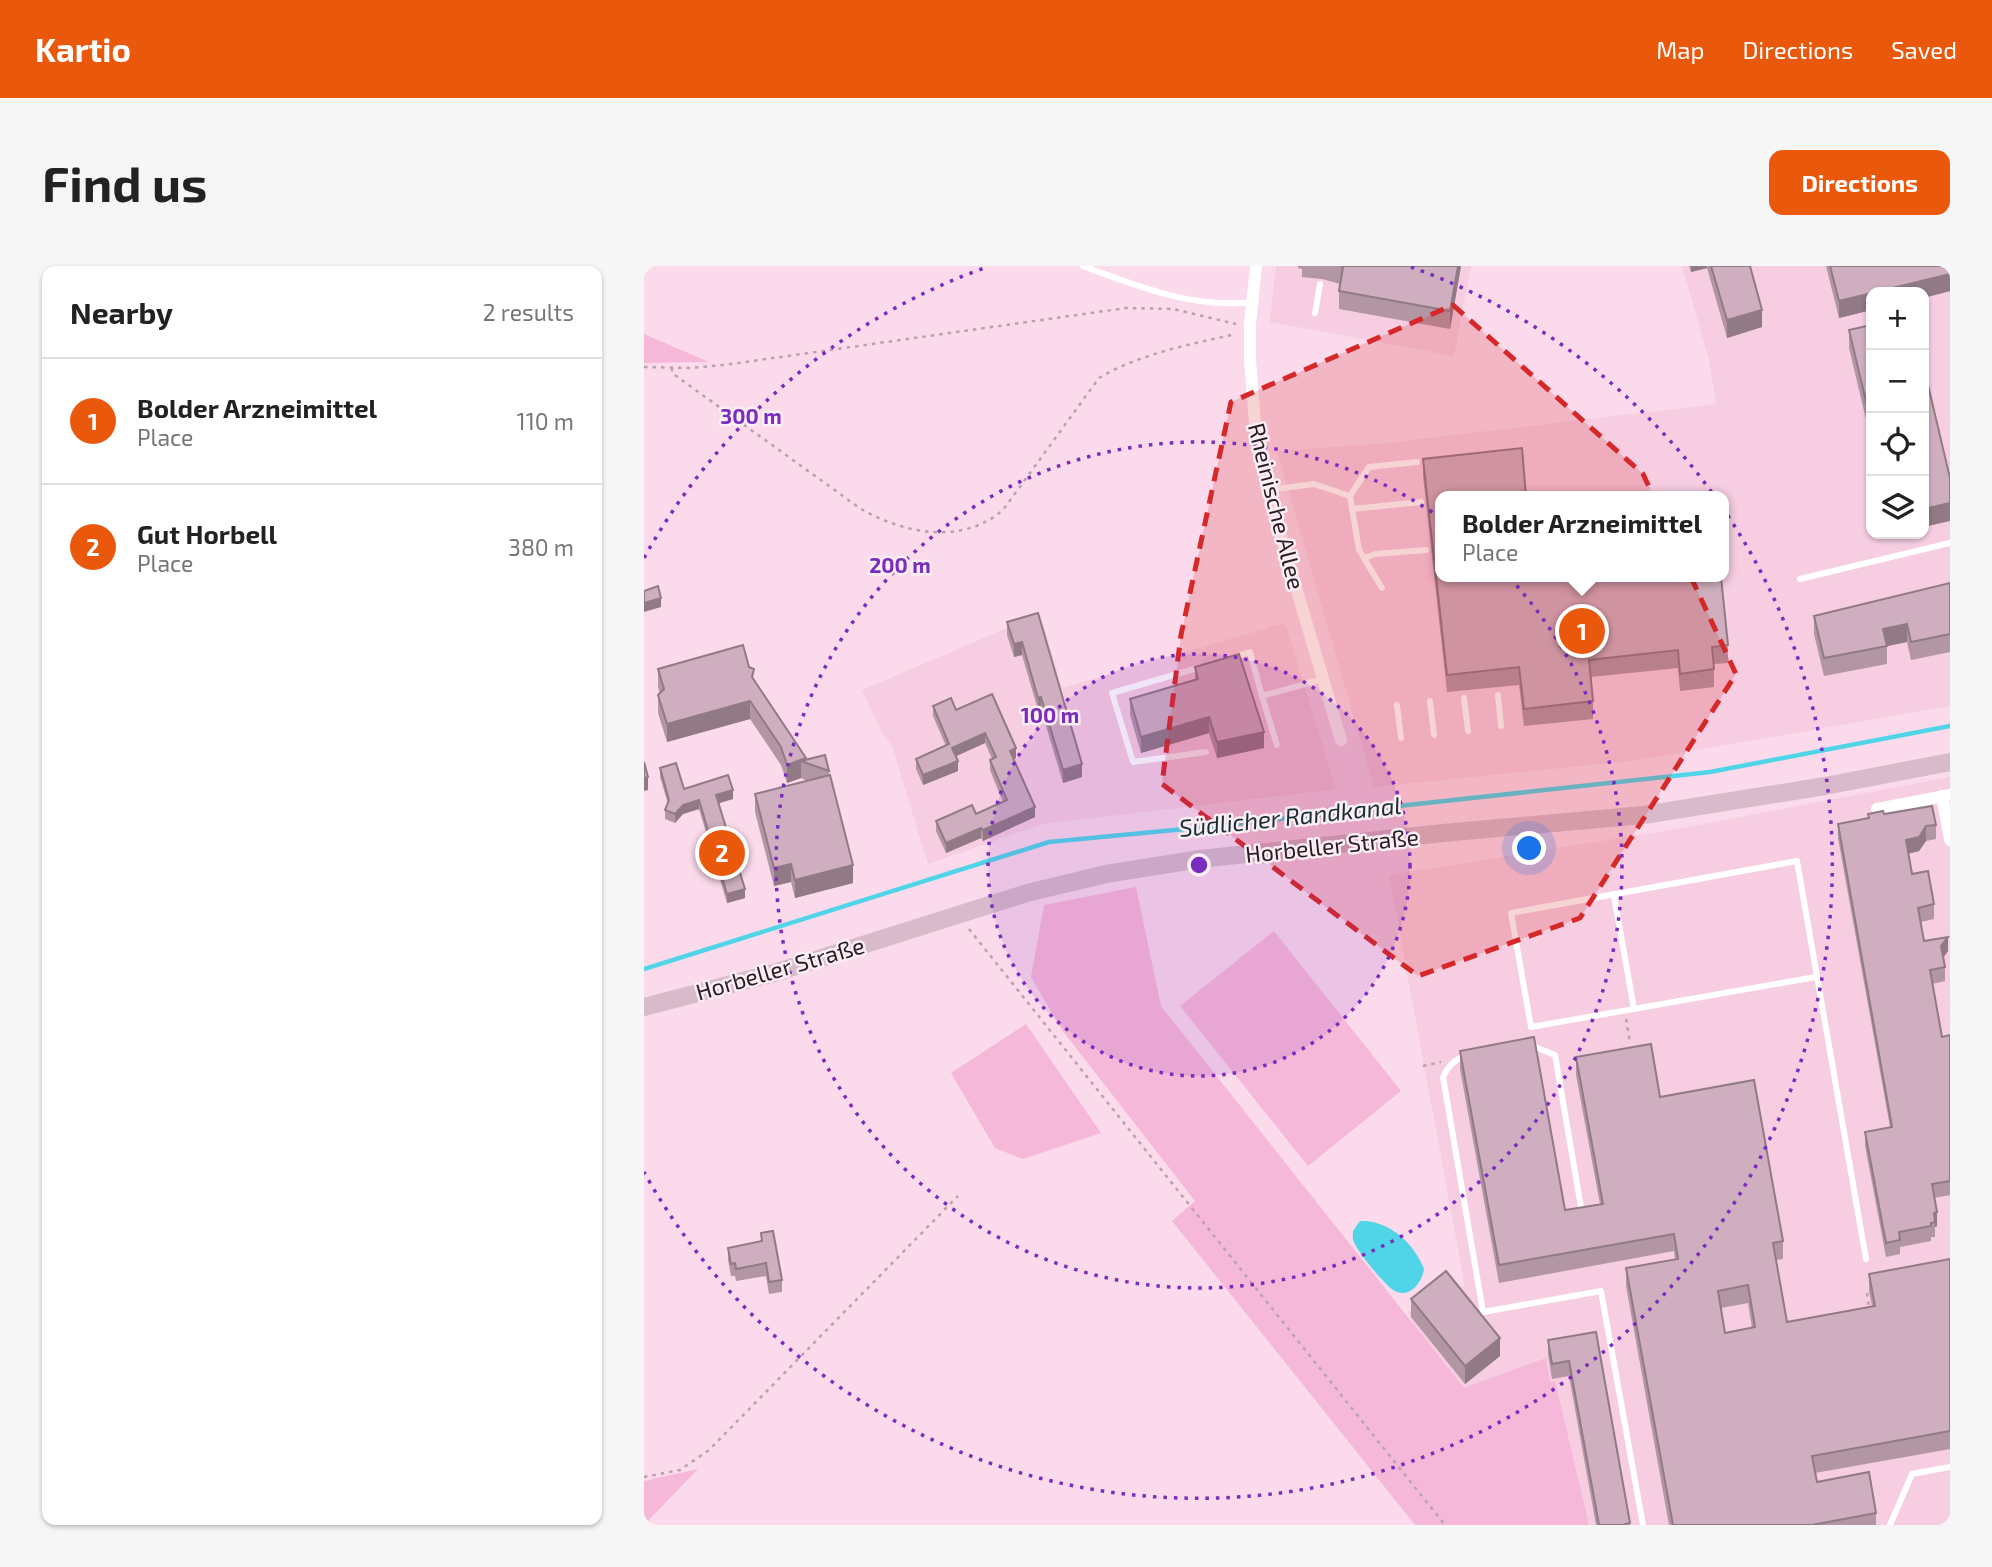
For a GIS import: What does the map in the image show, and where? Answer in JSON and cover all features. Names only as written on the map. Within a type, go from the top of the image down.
[{"type":"main road","name":"Horbeller Straße","points":[[644,1007],[774,973],[1027,893],[1107,874],[1200,859],[1644,815],[1825,786],[1950,762]]},
{"type":"street","name":"Rheinische Allee","points":[[1256,266],[1250,328],[1255,423],[1268,490],[1341,740]]},
{"type":"street","points":[[1877,809],[1946,796],[1950,840]]},
{"type":"lane","points":[[1083,266],[1142,288],[1194,301],[1228,305],[1252,302]]},
{"type":"lane","points":[[1315,313],[1320,284]]},
{"type":"lane","points":[[1382,588],[1359,550],[1350,496],[1369,467],[1417,462]]},
{"type":"lane","points":[[1268,490],[1314,484],[1350,496]]},
{"type":"lane","points":[[1352,509],[1421,502]]},
{"type":"lane","points":[[1800,579],[1950,543]]},
{"type":"lane","points":[[1364,558],[1376,554],[1426,550]]},
{"type":"lane","points":[[1225,660],[1250,652],[1277,745]]},
{"type":"lane","points":[[1206,751],[1133,762],[1112,693],[1212,663]]},
{"type":"lane","points":[[1262,696],[1323,679]]},
{"type":"lane","points":[[1498,695],[1501,726]]},
{"type":"lane","points":[[1464,698],[1468,731]]},
{"type":"lane","points":[[1430,701],[1434,735]]},
{"type":"lane","points":[[1396,705],[1401,738]]},
{"type":"lane","points":[[1816,977],[1531,1027],[1511,913],[1797,862],[1866,1259]]},
{"type":"lane","points":[[1614,896],[1634,1009]]},
{"type":"lane","points":[[1518,1046],[1529,1044],[1555,1055],[1583,1218]]},
{"type":"lane","points":[[1471,1056],[1459,1058],[1448,1067],[1443,1077],[1483,1312],[1601,1291],[1643,1525]]},
{"type":"lane","points":[[1890,1525],[1912,1474],[1950,1467]]},
{"type":"path","points":[[644,367],[724,365],[1126,308],[1173,309],[1250,328]]},
{"type":"path","points":[[672,368],[673,373],[683,381],[876,518],[908,529],[954,531],[984,523],[1003,510],[1098,378],[1113,369],[1149,357],[1250,328]]},
{"type":"path","points":[[957,914],[1445,1525]]},
{"type":"path","points":[[1625,1010],[1630,1043]]},
{"type":"path","points":[[1423,1066],[1441,1062],[1448,1067]]},
{"type":"path","points":[[644,1477],[680,1470],[709,1450],[958,1196]]},
{"type":"path","points":[[1867,1293],[1871,1314]]},
{"type":"highlighted area","points":[[1453,305],[1643,474],[1736,674],[1580,918],[1418,976],[1162,784],[1181,635],[1231,402]]},
{"type":"shaded area","points":[[1276,266],[1471,266],[1454,356],[1270,322]]},
{"type":"shaded area","points":[[1682,266],[1950,266],[1950,706],[1640,760],[1374,787],[1277,451],[1388,443],[1716,404],[1709,360]]},
{"type":"shaded area","points":[[644,334],[709,362],[644,363]]},
{"type":"shaded area","points":[[1040,614],[1062,688],[1285,623],[1336,789],[1043,824],[928,864],[892,746],[883,734],[862,690]]},
{"type":"shaded area","points":[[1950,777],[1950,1525],[1571,1525],[1412,1323],[1408,1312],[1449,1286],[1465,1287],[1389,875],[1677,829]]},
{"type":"shaded area","points":[[1136,887],[1161,1006],[1464,1388],[1546,1358],[1550,1382],[1555,1381],[1589,1525],[1415,1525],[1172,1221],[1195,1201],[1062,1030],[1031,977],[1044,905]]},
{"type":"shaded area","points":[[1274,931],[1401,1091],[1308,1166],[1180,1006]]},
{"type":"shaded area","points":[[1026,1024],[1101,1133],[1023,1159],[995,1148],[951,1073]]},
{"type":"shaded area","points":[[698,1469],[644,1525],[644,1481]]},
{"type":"water","points":[[1360,1221],[1381,1224],[1407,1242],[1424,1269],[1421,1280],[1414,1288],[1404,1293],[1393,1290],[1360,1253],[1353,1239],[1353,1231]]},
{"type":"building","points":[[1341,266],[1458,266],[1450,311],[1339,291]]},
{"type":"building","points":[[1711,266],[1750,266],[1762,310],[1727,320]]},
{"type":"building","points":[[1830,266],[1950,266],[1950,274],[1897,287],[1866,287],[1866,294],[1839,301]]},
{"type":"building","points":[[1866,326],[1866,401],[1849,330]]},
{"type":"building","points":[[1929,389],[1950,478],[1950,503],[1929,508]]},
{"type":"building","points":[[1522,448],[1526,491],[1435,491],[1435,567],[1423,459]]},
{"type":"building","points":[[1437,582],[1722,582],[1728,645],[1712,647],[1714,669],[1680,674],[1678,650],[1589,660],[1593,701],[1524,709],[1519,667],[1447,675]]},
{"type":"building","points":[[1950,583],[1950,634],[1911,642],[1907,624],[1883,629],[1887,646],[1824,658],[1814,616]]},
{"type":"building","points":[[658,586],[661,598],[644,603],[644,591]]},
{"type":"building","points":[[1038,613],[1082,764],[1063,770],[1022,642],[1014,644],[1007,622]]},
{"type":"building","points":[[743,645],[749,667],[754,669],[752,677],[806,758],[787,765],[781,747],[750,701],[667,724],[658,695],[664,689],[658,669]]},
{"type":"building","points":[[1239,654],[1264,732],[1217,742],[1209,717],[1141,737],[1130,699],[1198,679],[1195,667]]},
{"type":"building","points":[[992,694],[1016,748],[1010,751],[1035,807],[946,843],[936,821],[972,805],[976,814],[1007,800],[990,760],[996,757],[985,733],[952,748],[958,761],[923,775],[916,759],[949,744],[933,706],[951,698],[956,710]]},
{"type":"building","points":[[825,755],[829,771],[801,761]]},
{"type":"building","points":[[644,762],[648,777],[644,778]]},
{"type":"building","points":[[676,763],[684,789],[728,775],[733,790],[716,795],[745,889],[727,894],[699,800],[683,805],[675,814],[665,810],[669,800],[660,768]]},
{"type":"building","points":[[830,775],[853,865],[795,880],[791,864],[774,868],[755,794]]},
{"type":"building","points":[[1932,806],[1936,825],[1926,826],[1919,837],[1906,840],[1912,874],[1928,871],[1934,904],[1918,908],[1924,941],[1948,937],[1941,946],[1945,967],[1930,970],[1942,1037],[1950,1035],[1950,1181],[1932,1184],[1937,1212],[1934,1213],[1935,1222],[1931,1223],[1931,1226],[1899,1232],[1900,1240],[1886,1243],[1865,1132],[1892,1127],[1838,824],[1869,818],[1868,814],[1883,811],[1884,814]]},
{"type":"building","points":[[1534,1037],[1565,1210],[1603,1204],[1576,1057],[1651,1044],[1660,1097],[1754,1080],[1783,1241],[1773,1243],[1787,1322],[1875,1306],[1869,1274],[1950,1259],[1950,1431],[1812,1456],[1817,1482],[1869,1472],[1876,1513],[1812,1525],[1673,1525],[1626,1268],[1678,1259],[1674,1234],[1499,1265],[1460,1051]],"holes":[[[1748,1285],[1755,1327],[1725,1333],[1718,1291]]]},
{"type":"building","points":[[773,1231],[782,1280],[769,1282],[766,1263],[736,1269],[735,1263],[731,1264],[728,1248],[762,1241],[761,1233]]},
{"type":"building","points":[[1446,1271],[1500,1338],[1465,1366],[1411,1299]]},
{"type":"building","points":[[1596,1332],[1630,1523],[1625,1525],[1599,1525],[1569,1361],[1552,1364],[1548,1340]]},
{"type":"waterway","name":"Südlicher Randkanal","points":[[644,969],[1049,842],[1710,772],[1950,726]]},
{"type":"place","name":"Bolder Arzneimittel","points":[[1582,631]]},
{"type":"place","name":"Gut Horbell","points":[[722,853]]}]
